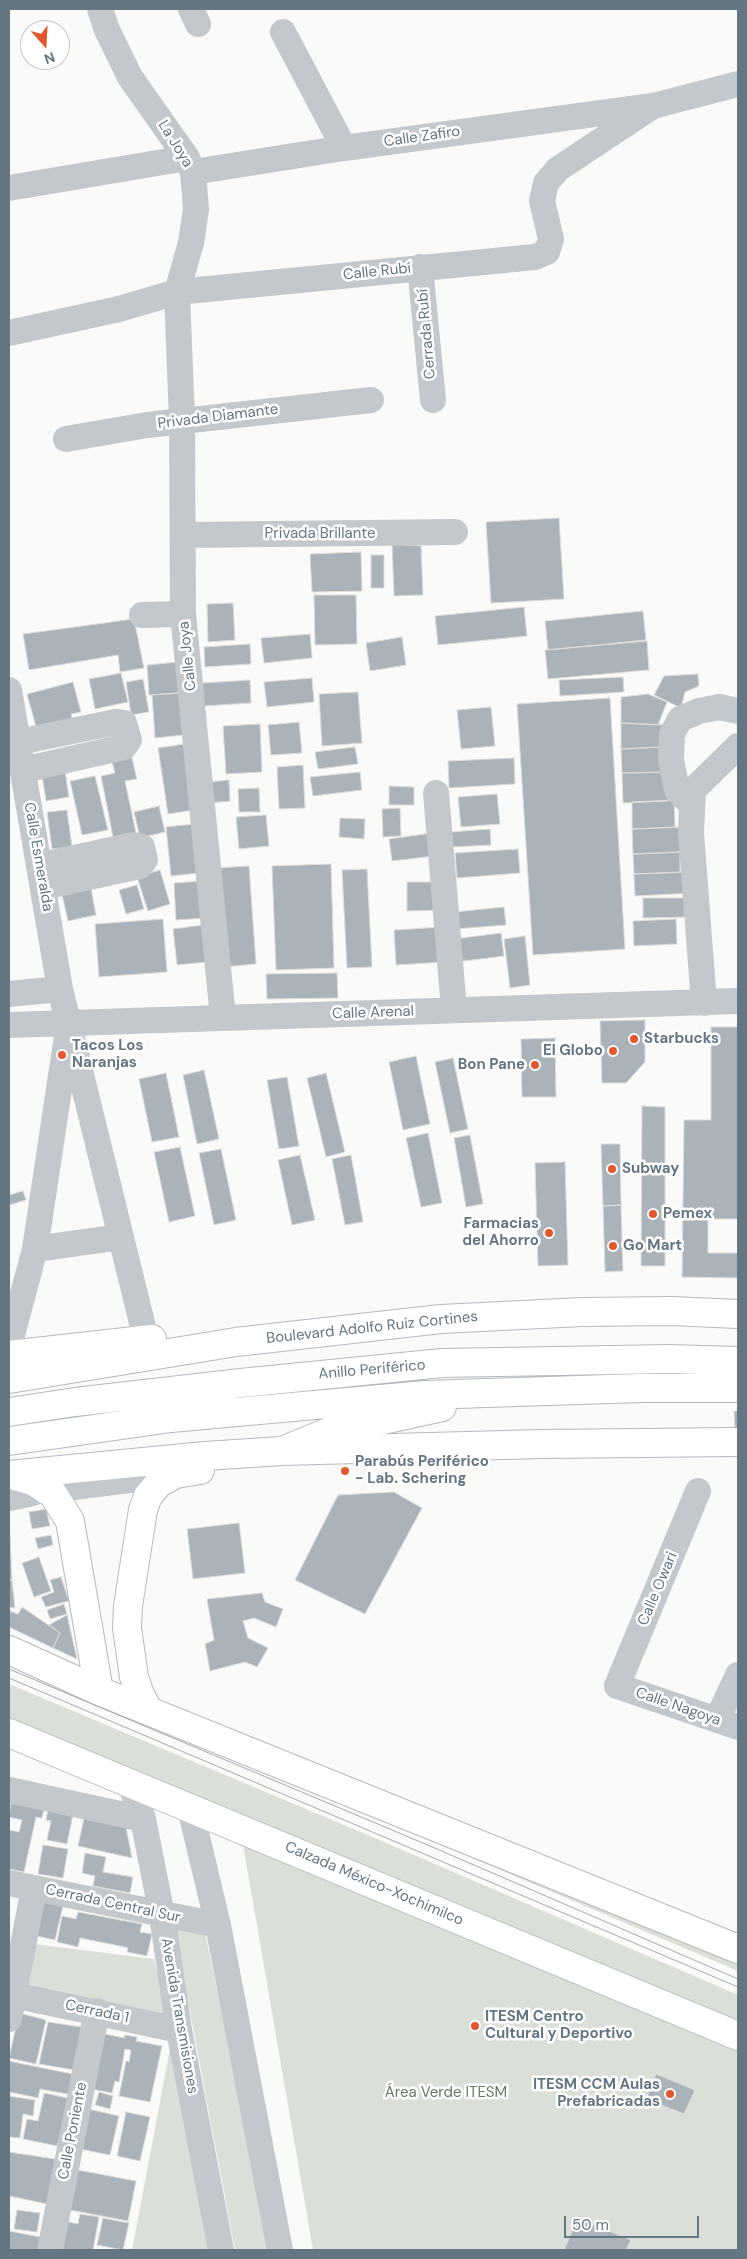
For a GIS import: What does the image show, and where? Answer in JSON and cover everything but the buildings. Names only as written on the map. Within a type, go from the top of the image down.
[{"type":"main road","name":"Boulevard Adolfo Ruiz Cortines","points":[[9,1379],[236,1342],[441,1319],[582,1312],[672,1311],[738,1314]]},
{"type":"main road","points":[[9,1355],[146,1339],[236,1342]]},
{"type":"main road","name":"Anillo Periférico","points":[[9,1412],[75,1402],[442,1363],[669,1359],[738,1361]]},
{"type":"main road","name":"Anillo Periférico","points":[[9,1441],[80,1430],[251,1410],[485,1392],[738,1388]]},
{"type":"main road","points":[[282,1451],[328,1432],[412,1415],[485,1392]]},
{"type":"main road","points":[[15,1485],[87,1467],[282,1451],[738,1442]]},
{"type":"main road","points":[[149,1711],[140,1695],[133,1670],[128,1628],[128,1606],[145,1502],[159,1483],[176,1474],[206,1469],[251,1453]]},
{"type":"main road","points":[[15,1485],[33,1481],[53,1494],[66,1511],[73,1531],[99,1691]]},
{"type":"main road","points":[[9,1650],[99,1691],[738,1950]]},
{"type":"main road","name":"Calzada México-Xochimilco","points":[[9,1732],[738,2036]]},
{"type":"street","name":"La Joya","points":[[100,9],[107,30],[130,77],[190,165],[196,208],[191,243],[177,292]]},
{"type":"street","points":[[283,32],[344,148]]},
{"type":"street","points":[[653,106],[738,84]]},
{"type":"street","name":"Calle Zafiro","points":[[9,188],[344,148],[653,106]]},
{"type":"street","name":"Calle Rubí","points":[[9,333],[119,310],[177,292],[534,257],[547,252],[551,239],[542,201],[546,183],[558,169],[653,106]]},
{"type":"street","name":"Cerrada Rubí","points":[[420,267],[433,400]]},
{"type":"street","name":"Calle Joya","points":[[177,292],[182,421],[183,614],[223,1018]]},
{"type":"street","name":"Privada Diamante","points":[[66,439],[182,421],[371,400]]},
{"type":"street","name":"Privada Brillante","points":[[184,535],[455,532]]},
{"type":"street","points":[[142,615],[183,614]]},
{"type":"street","name":"Calle Esmeralda","points":[[9,690],[60,989],[70,1023],[146,1339]]},
{"type":"street","points":[[692,805],[677,790],[671,760],[672,734],[680,719],[699,710],[719,707],[738,710]]},
{"type":"street","points":[[18,742],[116,722],[124,723],[129,740],[124,747],[23,770]]},
{"type":"street","points":[[704,1003],[691,833],[693,790],[738,746]]},
{"type":"street","points":[[436,793],[454,1010]]},
{"type":"street","points":[[9,994],[60,989]]},
{"type":"street","name":"Calle Arenal","points":[[9,1025],[738,1001]]},
{"type":"street","name":"Calle Esmeralda","points":[[9,1346],[35,1249],[70,1023]]},
{"type":"street","points":[[35,1249],[121,1236]]},
{"type":"street","points":[[66,1488],[176,1474]]},
{"type":"street","name":"Calle Owari","points":[[617,1686],[698,1491]]},
{"type":"street","points":[[727,1724],[738,1675]]},
{"type":"street","name":"Calle Nagoya","points":[[617,1686],[727,1724]]},
{"type":"street","name":"Avenida Transmisiones","points":[[130,1783],[143,1819],[162,1915],[180,2030],[222,2250]]},
{"type":"street","points":[[9,1790],[143,1819]]},
{"type":"street","points":[[190,1808],[218,1925],[280,2250]]},
{"type":"street","points":[[11,2007],[21,1885]]},
{"type":"street","name":"Cerrada Central Sur","points":[[21,1885],[218,1925]]},
{"type":"street","name":"Cerrada 1","points":[[11,2007],[97,2011],[180,2030]]},
{"type":"street","name":"Calle Poniente","points":[[50,2250],[97,2011]]},
{"type":"green space","points":[[9,1684],[363,1833],[738,1995],[738,2027],[9,1719]]},
{"type":"green space","points":[[315,1791],[333,1792],[738,1963],[738,1971]]},
{"type":"green space","name":"Área Verde ITESM","points":[[241,1833],[738,2046],[738,2250],[313,2250]]},
{"type":"green space","points":[[174,1928],[205,1932],[270,2250],[235,2250]]},
{"type":"green space","points":[[34,1944],[154,1959],[169,2016],[23,1987]]},
{"type":"green space","points":[[172,2038],[211,2250],[132,2250],[147,2171]]},
{"type":"tram line","points":[[9,1669],[423,1843],[738,1979]]},
{"type":"tram line","points":[[9,1678],[738,1987]]},
{"type":"place","name":"Starbucks","points":[[634,1039]]},
{"type":"place","name":"El Globo","points":[[613,1051]]},
{"type":"place","name":"Tacos Los Naranjas","points":[[62,1055]]},
{"type":"place","name":"Bon Pane","points":[[535,1065]]},
{"type":"place","name":"Subway","points":[[612,1169]]},
{"type":"place","name":"Pemex","points":[[653,1214]]},
{"type":"place","name":"Farmacias del Ahorro","points":[[549,1233]]},
{"type":"place","name":"Go Mart","points":[[613,1246]]},
{"type":"place","name":"Parabús Periférico - Lab. Schering","points":[[345,1471]]},
{"type":"place","name":"ITESM Centro Cultural y Deportivo","points":[[475,2026]]},
{"type":"place","name":"ITESM CCM Aulas Prefabricadas","points":[[670,2094]]}]
